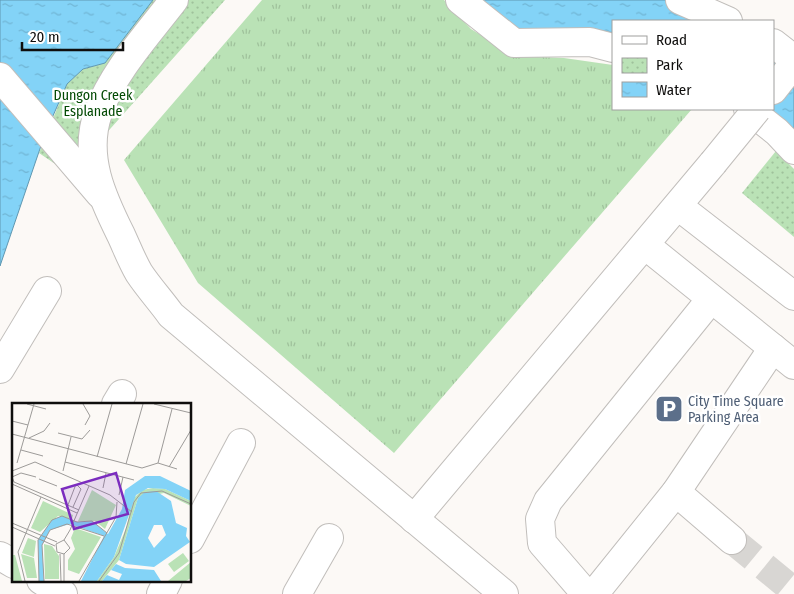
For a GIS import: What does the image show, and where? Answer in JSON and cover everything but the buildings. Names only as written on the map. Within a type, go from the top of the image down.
[{"type":"street","points":[[174,0],[137,47],[108,91],[98,113],[91,144],[102,197],[139,272],[171,315],[504,594]]},
{"type":"street","points":[[460,0],[514,43],[590,42],[612,48]]},
{"type":"street","points":[[680,0],[726,20]]},
{"type":"street","points":[[774,44],[794,59]]},
{"type":"street","points":[[774,89],[794,64]]},
{"type":"street","points":[[0,77],[102,197]]},
{"type":"street","points":[[749,110],[777,132],[794,150]]},
{"type":"street","points":[[414,519],[714,163],[756,110]]},
{"type":"street","points":[[678,206],[794,296]]},
{"type":"street","points":[[645,245],[794,365]]},
{"type":"street","points":[[0,369],[47,291]]},
{"type":"street","points":[[586,594],[542,543],[540,519],[548,501],[711,298]]},
{"type":"street","points":[[594,594],[676,492],[773,348]]},
{"type":"street","points":[[191,537],[241,443]]},
{"type":"street","points":[[676,492],[732,540]]},
{"type":"street","points":[[297,594],[329,538]]},
{"type":"street","points":[[0,556],[12,563]]},
{"type":"street","points":[[44,582],[63,594]]},
{"type":"street","points":[[161,594],[167,582]]},
{"type":"green space","name":"Dungon Creek Esplanade","points":[[153,0],[225,0],[70,174],[39,153],[67,84],[83,69],[105,63]]},
{"type":"green space","points":[[262,0],[444,0],[471,29],[515,56],[564,58],[612,65],[612,110],[691,110],[394,453],[198,283],[124,160]]},
{"type":"green space","points":[[776,151],[794,169],[794,237],[742,193]]},
{"type":"water","points":[[0,0],[153,0],[105,63],[83,69],[67,84],[45,134],[0,266]]},
{"type":"water","points":[[460,0],[680,0],[726,20],[612,20],[612,48],[514,43]]},
{"type":"water","points":[[774,44],[794,59],[794,150],[749,110],[774,110]]},
{"type":"tunnel","points":[[732,540],[794,591]]},
{"type":"place","name":"City Time Square Parking Area","points":[[669,409]]}]
